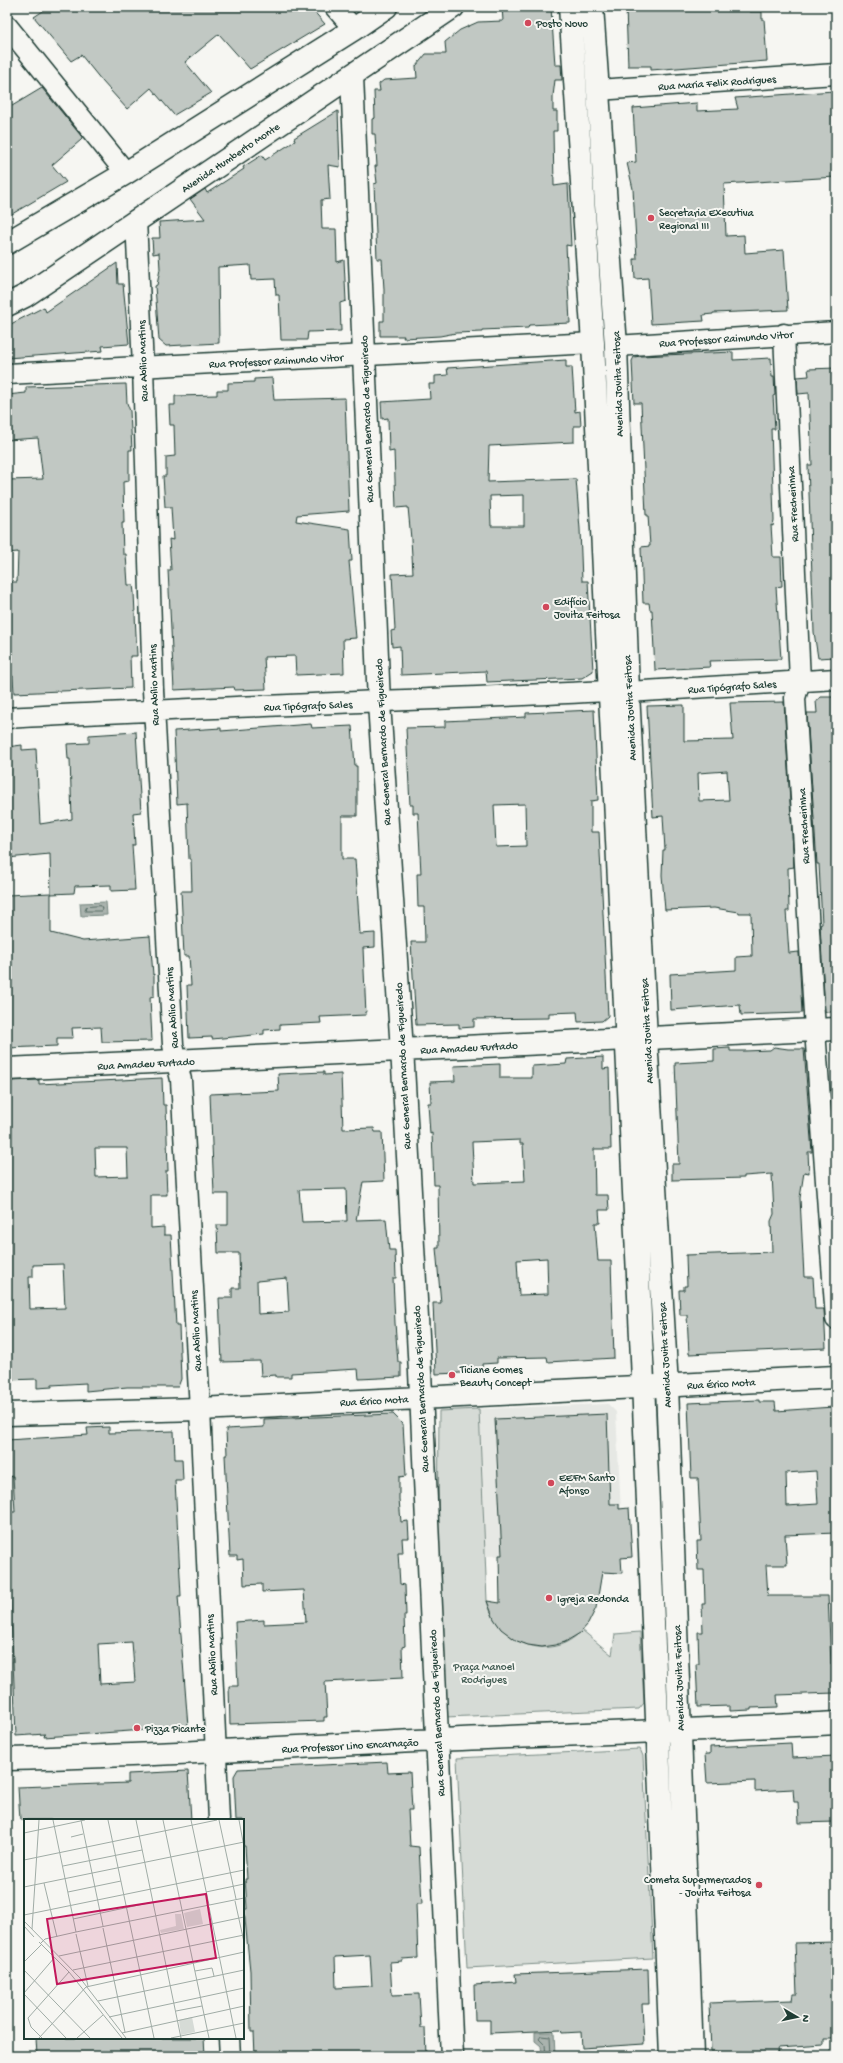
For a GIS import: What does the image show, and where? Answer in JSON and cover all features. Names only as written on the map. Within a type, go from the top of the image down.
[{"type":"main road","points":[[7,243],[126,173],[354,29],[386,7]]},
{"type":"main road","name":"Avenida Humberto Monte","points":[[7,305],[25,296],[453,7]]},
{"type":"main road","name":"Avenida Jovita Feitosa","points":[[570,7],[619,692],[636,1039],[642,1387],[671,2056]]},
{"type":"main road","name":"Avenida Jovita Feitosa","points":[[592,7],[616,346],[619,692]]},
{"type":"main road","name":"Rua General Bernardo de Figueiredo","points":[[352,76],[379,702],[402,1050],[452,2056]]},
{"type":"main road","name":"Rua Amadeu Furtado","points":[[7,1069],[825,1030]]},
{"type":"main road","name":"Avenida Jovita Feitosa","points":[[636,1039],[667,1386],[692,2056]]},
{"type":"main road","name":"Rua Érico Mota","points":[[7,1414],[200,1409],[667,1386],[836,1376]]},
{"type":"main road","name":"Rua Professor Lino Encarnação","points":[[7,1759],[216,1752],[437,1740],[658,1732],[836,1723]]},
{"type":"street","points":[[335,7],[354,29]]},
{"type":"street","points":[[7,26],[126,173]]},
{"type":"street","name":"Rua Maria Felix Rodrigues","points":[[597,90],[836,74]]},
{"type":"street","name":"Rua Abílio Martins","points":[[136,220],[143,368],[154,710],[173,1045],[181,1080],[200,1409],[218,1819]]},
{"type":"street","name":"Rua Professor Raimundo Vitor","points":[[616,346],[784,334],[836,332]]},
{"type":"street","name":"Rua Frecheirinha","points":[[784,334],[800,681],[796,698],[825,1030],[836,1319]]},
{"type":"street","name":"Rua Professor Raimundo Vitor","points":[[7,374],[593,343]]},
{"type":"street","name":"Rua Tipógrafo Sales","points":[[7,718],[154,710],[619,692],[836,679]]},
{"type":"street","points":[[229,2039],[230,2056]]},
{"type":"shaded area","name":"EEFM Santo Afonso","points":[[608,1404],[616,1412],[623,1553],[485,1556],[479,1409]]},
{"type":"green space","name":"Praça Manoel Rodrigues","points":[[479,1409],[487,1601],[493,1616],[502,1628],[513,1638],[527,1644],[541,1647],[555,1646],[569,1641],[582,1630],[612,1655],[615,1634],[640,1632],[644,1703],[639,1709],[445,1717],[438,1548],[439,1411]]},
{"type":"green space","points":[[640,1749],[643,1756],[653,1958],[467,1968],[457,1758]]},
{"type":"water","points":[[106,902],[107,915],[81,916],[80,903]]},
{"type":"water","points":[[535,2032],[554,2032],[555,2056],[542,2056],[541,2046],[535,2041]]},
{"type":"building","points":[[49,7],[310,7],[325,24],[250,69],[219,34],[185,62],[211,93],[174,115],[151,88],[127,109],[81,55],[71,61],[34,17]]},
{"type":"building","points":[[502,7],[551,7],[555,65],[561,65],[562,80],[555,80],[553,96],[553,111],[557,111],[557,131],[553,131],[554,186],[568,184],[571,246],[566,245],[570,323],[529,325],[528,328],[482,330],[482,332],[456,333],[440,336],[403,338],[404,336],[380,336],[380,321],[384,321],[384,289],[382,259],[377,259],[374,184],[377,183],[375,166],[377,166],[375,134],[372,134],[372,119],[375,118],[374,91],[380,91],[379,84],[384,80],[417,78],[416,66],[426,54],[446,54],[445,42],[460,30],[478,22],[503,21]]},
{"type":"building","points":[[626,7],[750,7],[750,12],[762,12],[762,19],[764,19],[767,61],[651,70],[651,66],[628,66]]},
{"type":"building","points":[[42,88],[82,137],[81,140],[52,165],[66,182],[7,217],[7,109]]},
{"type":"building","points":[[834,91],[836,114],[833,114],[836,177],[724,184],[726,236],[744,235],[745,253],[784,250],[788,310],[713,313],[703,315],[704,321],[651,324],[648,278],[635,279],[634,259],[637,259],[633,189],[627,163],[636,162],[633,108],[697,103],[697,111],[738,109],[735,98]]},
{"type":"building","points":[[338,111],[340,167],[328,165],[330,199],[321,200],[322,229],[336,229],[337,262],[344,260],[346,301],[340,303],[341,331],[308,332],[307,340],[281,340],[279,295],[276,295],[275,279],[251,280],[250,265],[218,267],[219,343],[166,346],[159,340],[155,286],[157,285],[160,269],[159,253],[153,254],[152,238],[160,238],[159,222],[205,219],[190,199],[205,189],[207,193],[244,169],[243,167],[262,155],[265,160],[295,141],[294,138]]},
{"type":"building","points":[[117,263],[118,284],[123,284],[129,344],[102,346],[103,351],[7,358],[7,326],[44,307],[46,312]]},
{"type":"building","points":[[733,352],[733,360],[771,358],[772,377],[774,377],[775,395],[773,396],[775,429],[771,429],[774,520],[773,526],[771,525],[773,557],[781,557],[782,586],[776,587],[781,659],[709,661],[710,667],[655,670],[652,610],[650,610],[649,603],[643,603],[641,547],[650,546],[648,515],[646,515],[641,403],[634,403],[632,361],[634,357],[641,356]]},
{"type":"building","points":[[566,360],[566,367],[572,367],[575,412],[580,411],[581,426],[574,426],[574,442],[489,446],[488,482],[576,479],[582,581],[588,581],[593,671],[582,678],[487,682],[486,671],[401,675],[400,646],[392,647],[391,631],[395,630],[392,574],[413,573],[411,539],[408,507],[396,508],[394,451],[389,452],[388,418],[382,419],[381,402],[430,399],[429,384],[435,384],[435,376],[448,375],[447,368]],"holes":[[[524,495],[524,526],[491,526],[490,496]]]},
{"type":"building","points":[[836,368],[836,657],[818,658],[814,632],[808,465],[812,465],[809,393],[798,394],[797,377],[809,376],[808,369]]},
{"type":"building","points":[[272,378],[274,400],[345,398],[349,511],[297,515],[296,521],[350,529],[352,561],[349,561],[356,638],[343,639],[344,673],[296,675],[295,656],[264,657],[266,689],[235,690],[234,687],[174,690],[168,570],[171,570],[169,539],[173,540],[171,507],[165,507],[163,476],[166,476],[166,457],[175,456],[174,425],[170,425],[169,405],[175,405],[175,396],[217,395],[217,390],[228,390],[228,383],[254,382],[254,379]]},
{"type":"building","points":[[126,384],[127,403],[130,411],[132,450],[129,450],[129,481],[123,482],[123,554],[126,554],[128,585],[133,585],[137,656],[130,656],[131,688],[14,693],[13,676],[8,676],[7,590],[10,589],[10,582],[17,582],[18,552],[7,553],[7,480],[43,479],[38,438],[7,440],[7,395],[26,393],[26,387]]},
{"type":"building","points":[[821,697],[836,697],[836,1012],[825,1012],[820,925],[822,924],[819,864],[817,864],[807,713],[817,713],[816,701]]},
{"type":"building","points":[[784,702],[794,867],[788,868],[789,911],[786,911],[789,953],[799,952],[802,1013],[741,1015],[740,1005],[671,1010],[670,974],[736,970],[736,957],[752,956],[751,913],[739,913],[714,908],[665,910],[662,875],[663,850],[665,850],[663,816],[653,817],[647,706],[684,705],[684,741],[733,740],[730,703]],"holes":[[[727,771],[729,800],[699,801],[698,773]]]},
{"type":"building","points":[[594,710],[598,800],[591,801],[591,832],[599,832],[608,1016],[602,1021],[578,1022],[577,1012],[549,1013],[549,1018],[474,1019],[474,1027],[459,1028],[459,1024],[416,1025],[411,942],[425,942],[424,907],[418,907],[417,874],[421,874],[418,813],[413,813],[413,805],[410,805],[406,728],[445,727],[445,721],[526,717],[526,713]],"holes":[[[525,804],[526,846],[496,847],[494,805]]]},
{"type":"building","points":[[311,724],[312,728],[352,726],[355,766],[357,766],[357,816],[342,816],[342,859],[355,859],[360,934],[375,933],[375,947],[363,948],[366,1015],[320,1017],[321,1023],[280,1025],[280,1029],[264,1030],[264,1034],[212,1039],[212,1037],[189,1038],[187,985],[191,985],[189,956],[184,956],[181,891],[192,891],[191,859],[189,859],[187,803],[177,804],[174,731],[221,728],[221,731]]},
{"type":"building","points":[[136,732],[141,812],[133,813],[135,845],[132,845],[135,890],[111,891],[111,885],[75,886],[74,893],[51,894],[50,854],[7,858],[7,747],[22,745],[22,750],[36,749],[40,824],[72,819],[70,759],[68,759],[67,744],[89,743],[89,735]]},
{"type":"building","points":[[51,893],[51,933],[83,941],[150,936],[153,975],[154,974],[154,996],[150,997],[152,1041],[102,1042],[101,1027],[72,1028],[73,1038],[57,1038],[57,1046],[7,1048],[7,895]]},
{"type":"building","points":[[774,1047],[804,1049],[812,1152],[808,1152],[809,1173],[804,1172],[800,1198],[804,1277],[813,1277],[815,1309],[824,1309],[826,1348],[689,1354],[687,1315],[680,1315],[679,1290],[684,1290],[684,1286],[687,1286],[686,1255],[772,1252],[771,1221],[774,1214],[772,1174],[744,1176],[744,1178],[672,1180],[672,1164],[679,1164],[675,1063],[714,1061],[714,1049],[730,1048],[730,1051],[745,1051],[770,1050]]},
{"type":"building","points":[[603,1057],[603,1069],[609,1068],[611,1149],[594,1149],[595,1195],[608,1195],[609,1210],[599,1210],[600,1223],[595,1223],[598,1261],[611,1261],[614,1358],[548,1362],[547,1357],[497,1358],[497,1363],[482,1364],[483,1372],[436,1374],[433,1303],[441,1303],[436,1248],[439,1248],[438,1185],[434,1185],[432,1133],[430,1134],[428,1103],[431,1103],[430,1082],[455,1081],[454,1066],[500,1064],[500,1078],[532,1078],[532,1066],[566,1064],[567,1059]],"holes":[[[520,1140],[520,1144],[523,1144],[525,1181],[474,1183],[472,1142]],[[547,1258],[548,1294],[519,1295],[517,1260]]]},
{"type":"building","points":[[324,1072],[324,1075],[341,1074],[343,1129],[374,1128],[375,1132],[382,1132],[384,1181],[363,1182],[356,1220],[386,1219],[389,1250],[395,1250],[396,1278],[393,1278],[395,1323],[398,1362],[401,1362],[401,1377],[359,1379],[358,1369],[291,1373],[291,1377],[276,1377],[276,1375],[261,1376],[260,1361],[222,1362],[219,1298],[232,1298],[232,1288],[240,1288],[239,1253],[218,1253],[217,1225],[228,1225],[228,1194],[214,1194],[210,1094],[279,1091],[278,1074]],"holes":[[[346,1189],[347,1221],[302,1222],[299,1190]],[[287,1278],[289,1312],[258,1314],[257,1281]]]},
{"type":"building","points":[[162,1078],[163,1105],[166,1105],[168,1171],[166,1171],[167,1195],[151,1195],[151,1228],[164,1227],[164,1235],[171,1235],[176,1326],[179,1326],[181,1379],[178,1387],[127,1387],[86,1391],[86,1383],[52,1385],[52,1387],[37,1388],[37,1379],[7,1380],[7,1081],[39,1080],[39,1084]],"holes":[[[95,1148],[127,1148],[128,1176],[96,1177]],[[63,1264],[65,1308],[30,1309],[29,1277],[33,1277],[33,1265]]]},
{"type":"building","points":[[831,1094],[836,1095],[836,1156]]},
{"type":"building","points":[[759,1400],[759,1402],[775,1402],[776,1411],[833,1407],[836,1457],[836,1533],[785,1535],[787,1565],[766,1565],[768,1596],[828,1596],[831,1664],[834,1664],[835,1693],[777,1695],[778,1707],[751,1708],[751,1710],[730,1711],[730,1706],[698,1707],[696,1664],[699,1664],[698,1632],[703,1632],[702,1604],[705,1604],[704,1570],[698,1570],[697,1541],[701,1541],[698,1478],[691,1478],[688,1403]],"holes":[[[816,1471],[818,1504],[787,1506],[786,1473]]]},
{"type":"building","points":[[393,1414],[403,1424],[406,1476],[399,1477],[399,1499],[401,1522],[408,1521],[409,1538],[402,1538],[403,1553],[398,1553],[400,1584],[405,1585],[405,1646],[402,1647],[403,1678],[325,1682],[327,1717],[324,1717],[324,1721],[230,1724],[229,1686],[238,1686],[235,1622],[264,1620],[264,1624],[306,1622],[304,1590],[262,1592],[262,1584],[244,1585],[243,1559],[237,1560],[237,1556],[230,1556],[225,1455],[227,1455],[226,1429],[264,1427],[264,1419]]},
{"type":"building","name":"EEFM Santo Afonso","points":[[607,1414],[610,1504],[619,1504],[619,1509],[629,1508],[632,1557],[621,1558],[622,1573],[602,1572],[596,1608],[588,1624],[580,1633],[565,1642],[542,1647],[528,1645],[517,1641],[501,1629],[494,1619],[487,1601],[500,1603],[499,1555],[502,1555],[495,1419]]},
{"type":"building","points":[[109,1427],[109,1433],[174,1431],[175,1459],[182,1459],[183,1480],[175,1480],[181,1596],[178,1596],[188,1727],[44,1737],[45,1734],[16,1736],[7,1512],[15,1512],[13,1476],[7,1477],[7,1440],[88,1435],[87,1428]],"holes":[[[132,1642],[135,1682],[100,1684],[98,1644]]]},
{"type":"building","points":[[791,1743],[792,1758],[836,1756],[836,1822],[799,1823],[798,1802],[794,1802],[793,1789],[755,1791],[755,1781],[707,1783],[705,1754],[710,1754],[710,1747]]},
{"type":"building","points":[[387,1762],[388,1773],[410,1772],[412,1810],[408,1810],[410,1846],[419,1847],[422,1904],[416,1904],[418,1958],[402,1959],[402,1961],[390,1962],[392,1995],[419,1994],[421,2028],[425,2028],[426,2056],[255,2056],[254,2032],[251,2032],[250,1971],[244,1909],[247,1909],[245,1879],[247,1879],[244,1846],[244,1819],[236,1819],[234,1776],[238,1769]],"holes":[[[370,1955],[372,1986],[336,1988],[335,1957]]]},
{"type":"building","points":[[188,1771],[191,1819],[20,1820],[18,1787],[128,1783],[128,1774]]},
{"type":"building","points":[[836,1942],[836,2039],[824,2039],[824,2045],[778,2048],[779,2055],[717,2056],[717,2051],[711,2051],[709,2003],[792,2000],[793,1994],[797,1994],[795,1943]]},
{"type":"building","points":[[648,1969],[649,2004],[642,2004],[644,2044],[582,2048],[581,2032],[562,2033],[561,2030],[490,2033],[490,2020],[475,2020],[474,1985],[516,1982],[515,1974]]},
{"type":"building","points":[[36,2039],[204,2039],[205,2055],[37,2056]]},
{"type":"place","name":"Posto Novo","points":[[528,23]]},
{"type":"place","name":"Secretaria Executiva Regional III","points":[[651,218]]},
{"type":"place","name":"Edifício Jovita Feitosa","points":[[546,607]]},
{"type":"place","name":"Ticiane Gomes Beauty Concept","points":[[452,1375]]},
{"type":"place","name":"EEFM Santo Afonso","points":[[551,1483]]},
{"type":"place","name":"Igreja Redonda","points":[[549,1598]]},
{"type":"place","name":"Pizza Picante","points":[[137,1728]]},
{"type":"place","name":"Cometa Supermercados - Jovita Feitosa","points":[[759,1885]]}]
